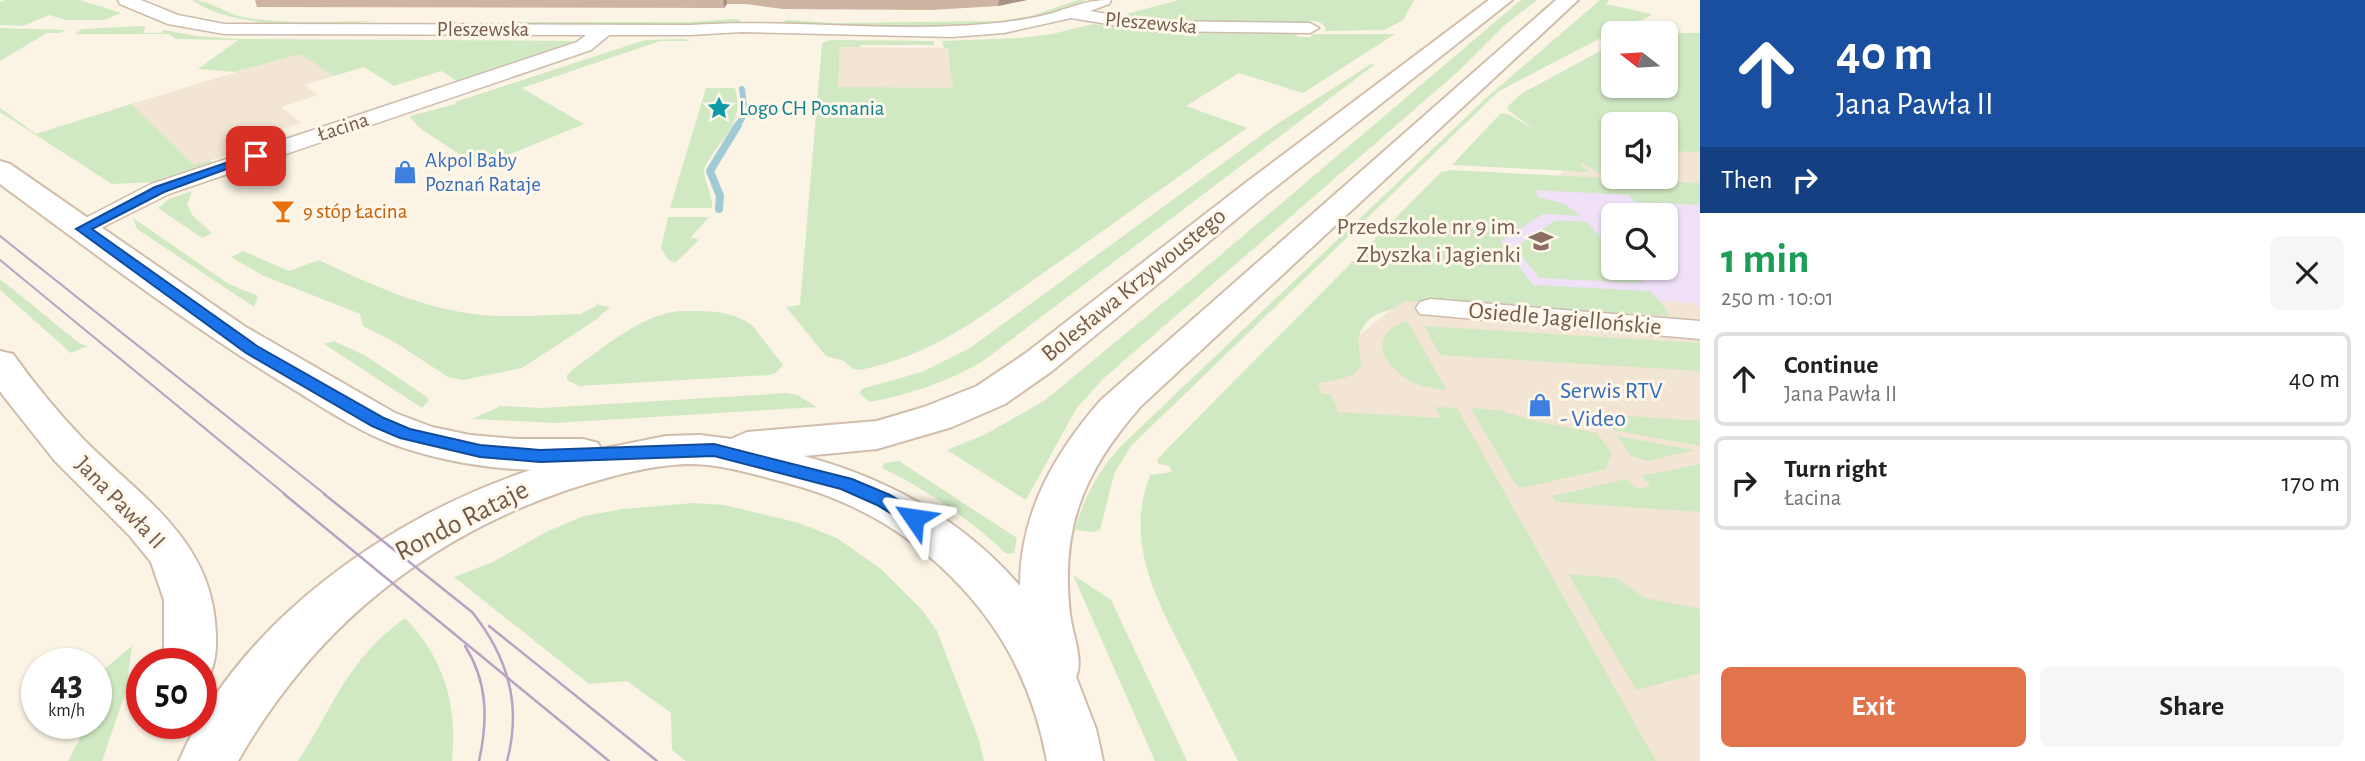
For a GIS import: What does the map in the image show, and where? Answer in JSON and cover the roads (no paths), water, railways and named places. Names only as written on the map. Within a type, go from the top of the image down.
[{"type":"main road","name":"Bolesława Krzywoustego","points":[[697,450],[877,435],[937,418],[991,395],[1040,362],[1258,187],[1502,0]]},
{"type":"main road","points":[[1073,740],[1048,633],[1045,543],[1051,516],[1074,466],[1105,420],[1127,397],[1568,0]]},
{"type":"main road","points":[[0,170],[252,349],[378,422],[406,434],[480,451],[540,456],[697,450]]},
{"type":"main road","name":"Jana Pawła II","points":[[0,363],[24,398],[80,461],[169,551],[189,600],[191,648]]},
{"type":"main road","name":"Rondo Rataje","points":[[207,761],[225,728],[281,652],[336,597],[386,559],[439,526],[539,482],[608,462],[697,450],[846,484],[884,500],[914,518],[975,568],[1000,595],[1023,628],[1073,740]]},
{"type":"main road","points":[[191,761],[193,739]]},
{"type":"street","name":"Pleszewska","points":[[127,0],[174,20],[224,29],[690,30],[743,34],[827,30],[989,30],[1037,24],[1073,13],[1150,26],[1310,28]]},
{"type":"street","name":"Pleszewska","points":[[162,0],[201,16],[276,29]]},
{"type":"street","points":[[1073,13],[1103,0]]},
{"type":"street","name":"Łacina","points":[[83,229],[160,189],[584,46],[604,30]]},
{"type":"street","name":"Osiedle Jagiellońskie","points":[[1430,308],[1700,330]]},
{"type":"waterway","points":[[737,127],[745,113],[742,89]]},
{"type":"waterway","points":[[719,209],[720,196],[710,171],[738,125]]},
{"type":"tram line","points":[[0,236],[326,495]]},
{"type":"tram line","points":[[0,260],[286,495]]},
{"type":"tram line","points":[[284,494],[508,678]]},
{"type":"tram line","points":[[324,494],[472,612],[495,646],[508,678]]},
{"type":"tram line","points":[[489,626],[657,761]]},
{"type":"tram line","points":[[465,646],[478,673],[484,702],[484,731],[479,761]]},
{"type":"tram line","points":[[507,761],[513,720],[508,678]]},
{"type":"tram line","points":[[508,678],[609,761]]},
{"type":"place","name":"Logo CH Posnania","points":[[719,108]]},
{"type":"place","name":"Akpol Baby Poznań Rataje","points":[[405,172]]},
{"type":"place","name":"9 stóp Łacina","points":[[283,211]]},
{"type":"place","name":"Przedszkole nr 9 im. Zbyszka i Jagienki","points":[[1541,241]]},
{"type":"place","name":"Serwis RTV - Video","points":[[1540,405]]}]
